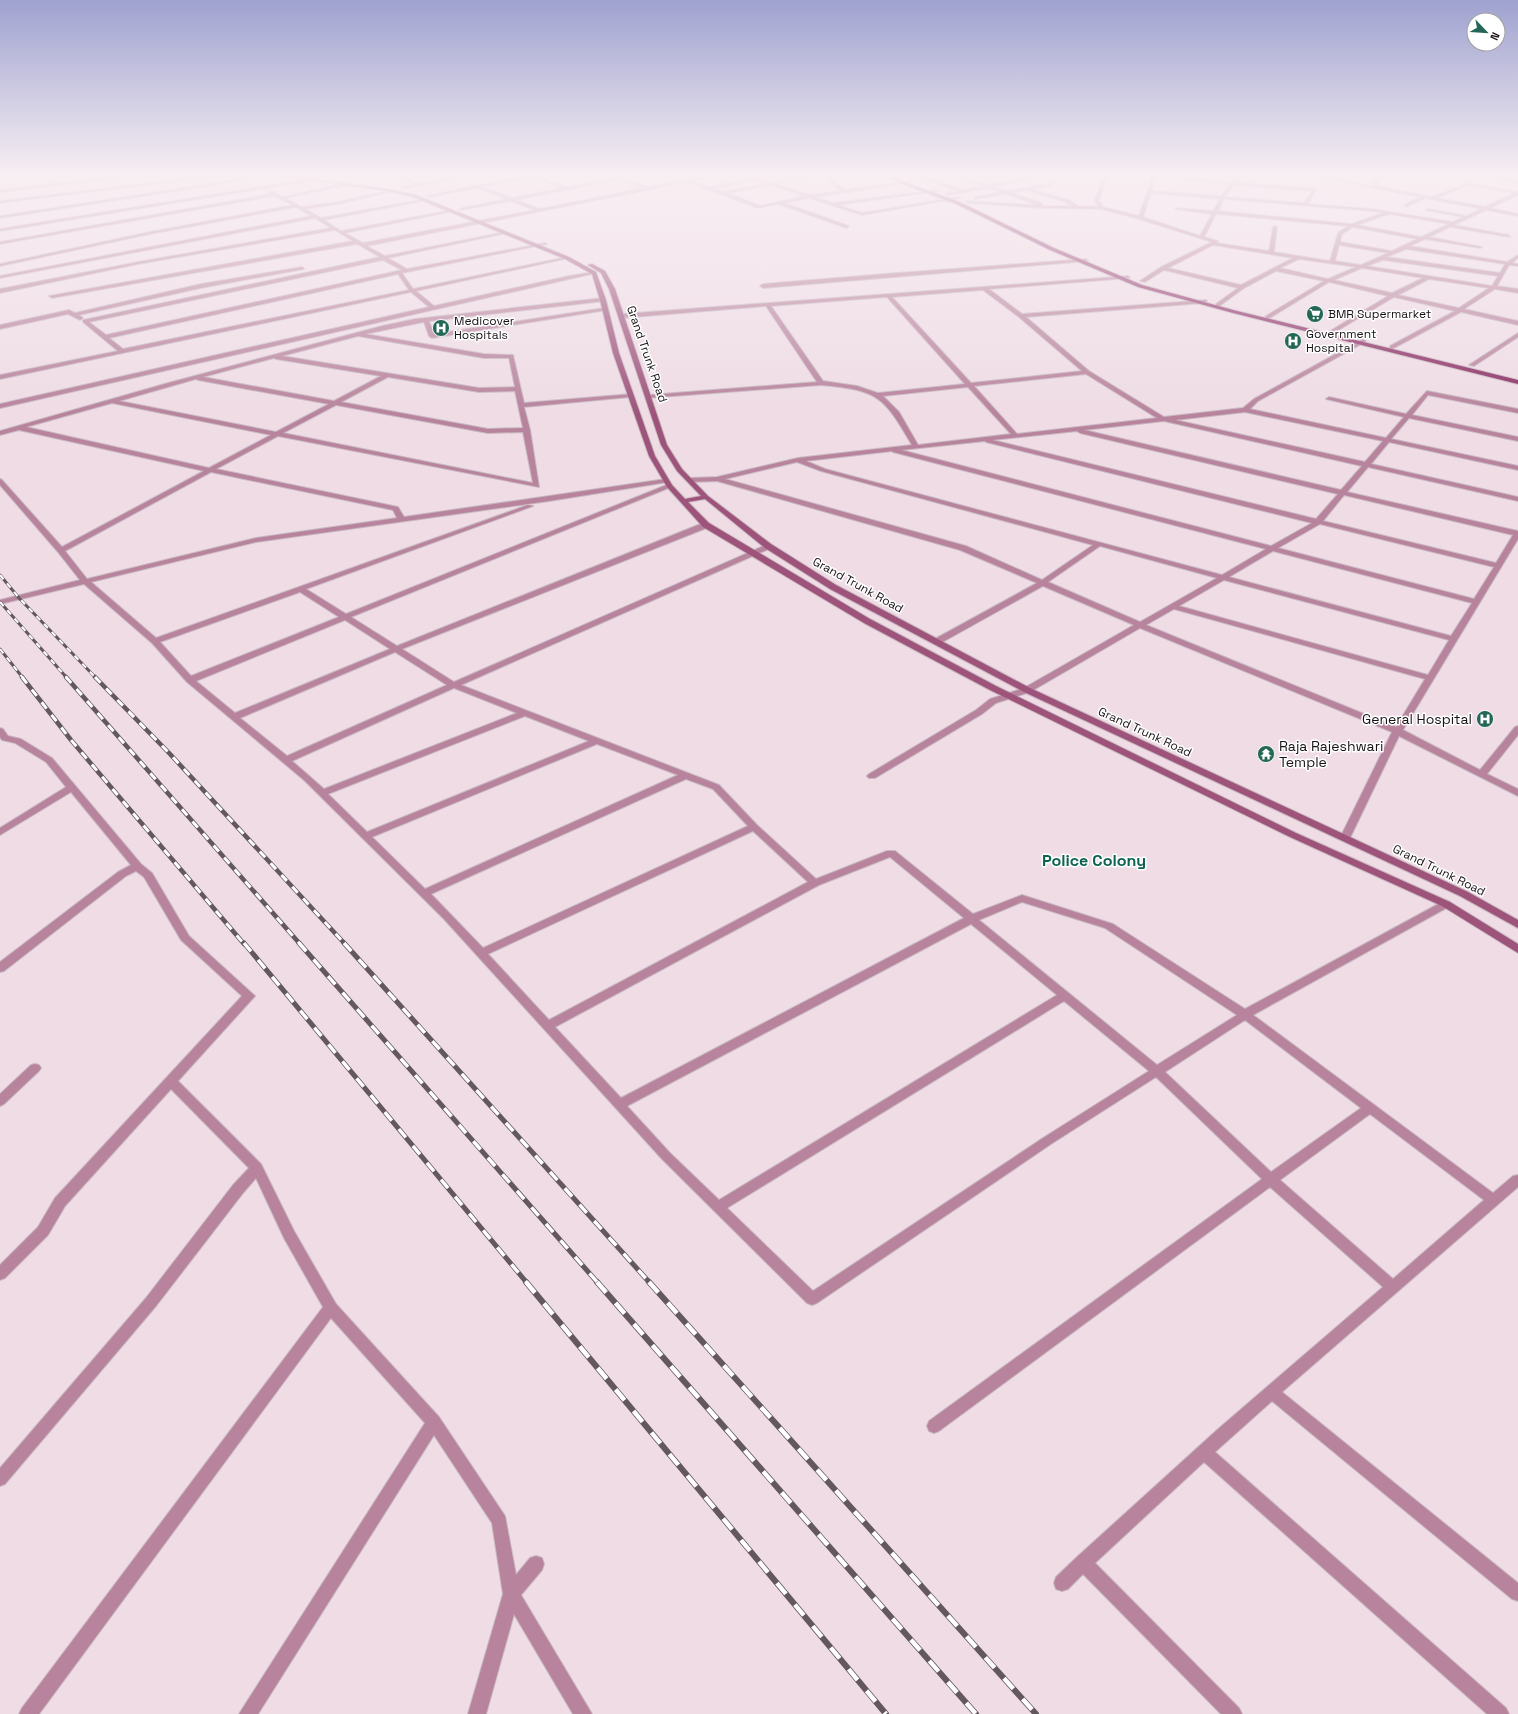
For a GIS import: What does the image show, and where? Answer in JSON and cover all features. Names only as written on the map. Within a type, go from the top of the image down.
[{"type":"main road","points":[[559,255],[594,273],[603,300],[604,310],[616,353],[636,391],[644,402],[652,456],[670,471],[667,483],[706,525],[867,621],[1009,695],[1293,835],[1446,904],[1518,949]]},
{"type":"main road","name":"Grand Trunk Road","points":[[570,255],[603,272],[612,289],[622,316],[636,391],[644,402],[664,445],[670,471],[691,480],[706,497],[768,546],[833,587],[1027,690],[1464,894],[1518,925]]},
{"type":"main road","points":[[1067,255],[1140,286],[1194,302],[1518,382]]},
{"type":"main road","points":[[1076,255],[1128,277],[1218,305],[1332,332],[1361,342],[1392,347],[1518,376]]},
{"type":"main road","points":[[684,501],[706,497]]},
{"type":"street","points":[[1,264],[44,255]]},
{"type":"street","points":[[0,277],[104,255]]},
{"type":"street","points":[[0,291],[189,255]]},
{"type":"street","points":[[52,296],[290,255]]},
{"type":"street","points":[[380,255],[406,271]]},
{"type":"street","points":[[85,322],[399,255]]},
{"type":"street","points":[[106,336],[399,272],[489,255]]},
{"type":"street","points":[[1143,282],[1163,268],[1191,255]]},
{"type":"street","points":[[1284,255],[1518,291]]},
{"type":"street","points":[[1332,262],[1334,255]]},
{"type":"street","points":[[1268,317],[1328,282],[1389,255]]},
{"type":"street","points":[[1456,255],[1518,265]]},
{"type":"street","points":[[1392,347],[1460,310],[1494,287],[1508,263],[1518,256]]},
{"type":"street","points":[[1218,305],[1242,286],[1298,257]]},
{"type":"street","points":[[336,261],[352,258],[360,263]]},
{"type":"street","points":[[0,377],[567,258]]},
{"type":"street","points":[[1382,258],[1502,275]]},
{"type":"street","points":[[763,286],[884,275],[1086,260]]},
{"type":"street","points":[[74,315],[201,286],[306,267]]},
{"type":"street","points":[[1163,268],[1242,286]]},
{"type":"street","points":[[1276,269],[1328,282],[1394,295],[1518,323]]},
{"type":"street","points":[[399,272],[412,291],[432,308],[431,310],[444,318]]},
{"type":"street","points":[[0,406],[568,277],[594,273]]},
{"type":"street","points":[[622,316],[1128,277]]},
{"type":"street","points":[[1332,332],[1394,295],[1427,278]]},
{"type":"street","points":[[984,288],[1021,316],[1087,372],[1163,419],[1518,499]]},
{"type":"street","points":[[889,296],[1016,436]]},
{"type":"street","points":[[0,433],[194,377],[356,334],[426,320],[603,300]]},
{"type":"street","points":[[1021,316],[1204,301]]},
{"type":"street","points":[[768,305],[821,383]]},
{"type":"street","points":[[426,320],[432,336],[604,310]]},
{"type":"street","points":[[0,327],[69,312],[106,336],[123,352]]},
{"type":"street","points":[[110,401],[537,486],[511,356],[484,356],[356,334]]},
{"type":"street","points":[[1472,366],[1518,335]]},
{"type":"street","points":[[1245,410],[1256,400],[1361,342]]},
{"type":"street","points":[[272,356],[479,390],[518,389]]},
{"type":"street","points":[[877,395],[1087,372]]},
{"type":"street","points":[[61,550],[387,375]]},
{"type":"street","points":[[194,377],[334,404],[488,431],[527,430]]},
{"type":"street","points":[[644,402],[821,383],[845,386],[877,395],[889,404],[916,446]]},
{"type":"street","points":[[522,405],[636,391]]},
{"type":"street","points":[[872,776],[980,712],[993,701],[1027,690],[1317,523],[1427,393],[1518,411]]},
{"type":"street","points":[[1329,399],[1518,439]]},
{"type":"street","points":[[691,480],[717,479],[798,460],[1245,410],[1518,468]]},
{"type":"street","points":[[18,428],[210,470],[396,508],[401,519]]},
{"type":"street","points":[[1072,429],[1518,534],[1398,731],[1344,838]]},
{"type":"street","points":[[981,439],[1317,523],[1498,566]]},
{"type":"street","points":[[890,449],[1477,602]]},
{"type":"street","points":[[798,460],[823,470],[1221,578],[1454,639]]},
{"type":"street","points":[[717,479],[962,548],[1140,625],[1398,731],[1518,793]]},
{"type":"street","points":[[0,481],[61,550],[86,581],[155,641],[190,680],[286,760],[322,793],[424,893],[482,954],[666,1156],[812,1299],[1047,1141],[1157,1070],[1246,1015],[1446,904]]},
{"type":"street","points":[[0,602],[256,540],[667,483]]},
{"type":"street","points":[[190,680],[667,483]]},
{"type":"street","points":[[155,641],[549,499]]},
{"type":"street","points":[[234,717],[706,525]]},
{"type":"street","points":[[936,642],[1042,583],[1099,544]]},
{"type":"street","points":[[286,760],[768,546]]},
{"type":"street","points":[[301,588],[453,685],[716,787],[754,827],[816,883]]},
{"type":"street","points":[[1172,606],[1430,678]]},
{"type":"street","points":[[322,793],[524,713]]},
{"type":"street","points":[[1482,774],[1518,729]]},
{"type":"street","points":[[0,731],[5,738],[18,741],[49,760],[73,787],[137,866],[148,875],[185,938],[249,996],[60,1202],[43,1231],[0,1274]]},
{"type":"street","points":[[366,836],[597,741]]},
{"type":"street","points":[[424,893],[686,775]]},
{"type":"street","points":[[0,832],[73,787]]},
{"type":"street","points":[[482,954],[754,827]]},
{"type":"street","points":[[548,1026],[816,883],[891,853],[1157,1070],[1271,1180],[1394,1287]]},
{"type":"street","points":[[0,968],[122,874],[137,866]]},
{"type":"street","points":[[620,1104],[971,919],[1022,898],[1109,926],[1246,1015],[1492,1200]]},
{"type":"street","points":[[718,1207],[1065,995]]},
{"type":"street","points":[[0,1100],[35,1068]]},
{"type":"street","points":[[171,1082],[256,1168],[289,1234],[331,1308],[434,1422],[500,1521],[511,1594],[583,1714]]},
{"type":"street","points":[[934,1426],[1369,1108]]},
{"type":"street","points":[[0,1479],[151,1302],[256,1168]]},
{"type":"street","points":[[1062,1583],[1204,1452],[1492,1200],[1518,1180]]},
{"type":"street","points":[[28,1714],[331,1308]]},
{"type":"street","points":[[1272,1392],[1518,1593]]},
{"type":"street","points":[[248,1714],[434,1422]]},
{"type":"street","points":[[1204,1452],[1500,1714]]},
{"type":"street","points":[[1083,1563],[1233,1714]]},
{"type":"street","points":[[477,1714],[511,1594],[536,1564]]},
{"type":"railway","points":[[0,575],[19,598],[96,678]]},
{"type":"railway","points":[[0,602],[67,678]]},
{"type":"railway","points":[[0,649],[23,678]]},
{"type":"railway","points":[[22,677],[71,740],[244,944]]},
{"type":"railway","points":[[66,677],[300,944]]},
{"type":"railway","points":[[95,677],[170,754],[345,944]]},
{"type":"railway","points":[[244,943],[527,1283]]},
{"type":"railway","points":[[299,943],[598,1283]]},
{"type":"railway","points":[[344,943],[650,1283]]},
{"type":"railway","points":[[526,1282],[886,1714]]},
{"type":"railway","points":[[597,1282],[976,1714]]},
{"type":"railway","points":[[649,1282],[1036,1714]]},
{"type":"place","name":"BMR Supermarket","points":[[1315,314]]},
{"type":"place","name":"Medicover Hospitals","points":[[441,328]]},
{"type":"place","name":"Government Hospital","points":[[1293,341]]},
{"type":"place","name":"General Hospital","points":[[1485,719]]},
{"type":"place","name":"Raja Rajeshwari Temple","points":[[1266,754]]},
{"type":"district","name":"Police Colony","points":[[1094,860]]}]
